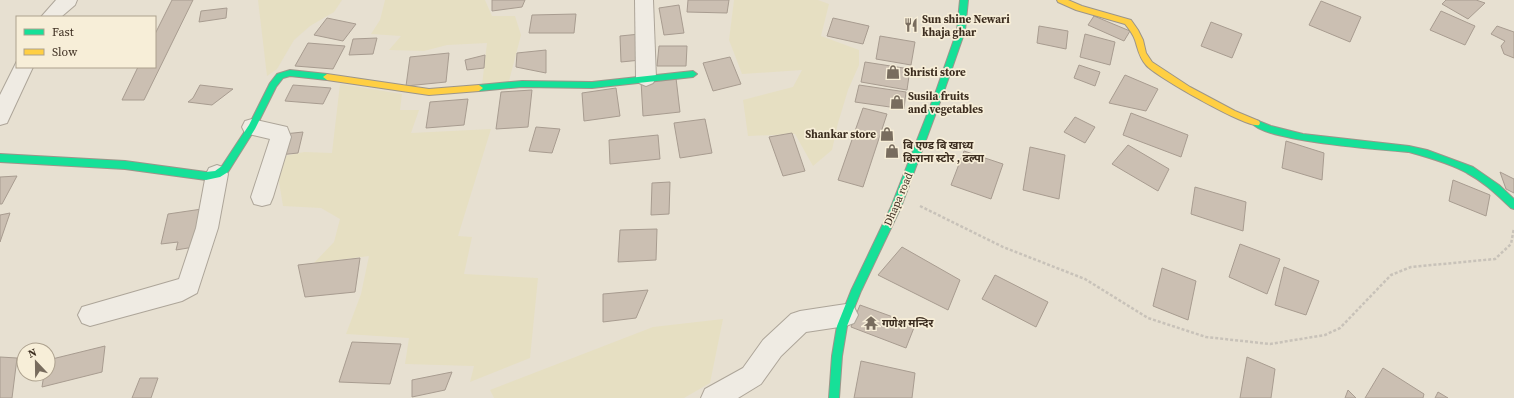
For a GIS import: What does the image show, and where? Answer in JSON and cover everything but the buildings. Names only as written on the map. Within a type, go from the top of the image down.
[{"type":"street","points":[[51,16],[68,0]]},
{"type":"street","points":[[644,0],[646,78]]},
{"type":"street","name":"Dhapa road","points":[[834,398],[837,356],[842,326],[900,196],[940,94],[961,31],[964,0]]},
{"type":"street","points":[[1061,0],[1079,8],[1128,22],[1134,30],[1139,40],[1142,52],[1150,64],[1187,89],[1232,113],[1269,129],[1303,137],[1409,149],[1428,154],[1470,170],[1496,188],[1514,205]]},
{"type":"street","points":[[0,117],[23,68]]},
{"type":"street","points":[[0,158],[125,165],[206,176],[217,174],[225,169],[252,127],[273,85],[280,76],[290,73],[375,83],[408,90],[429,92],[522,84],[592,84],[693,74]]},
{"type":"street","points":[[252,127],[280,133],[281,137],[262,197]]},
{"type":"street","points":[[90,315],[182,290],[189,286],[207,228],[217,174]]},
{"type":"street","points":[[714,398],[752,376],[772,348],[800,322],[846,315]]},
{"type":"path","points":[[900,196],[1003,247],[1085,279],[1148,318],[1206,337],[1270,344],[1325,335],[1340,328],[1390,275],[1411,267],[1495,259],[1511,244],[1514,228]]},
{"type":"shaded area","points":[[258,0],[342,0],[334,12],[310,26],[294,40],[277,69],[267,76]]},
{"type":"shaded area","points":[[385,0],[485,0],[492,16],[515,16],[521,35],[509,81],[482,85],[487,43],[447,45],[424,51],[389,50],[401,36],[371,34],[380,20]]},
{"type":"shaded area","points":[[734,0],[818,0],[829,4],[821,36],[859,50],[859,65],[848,90],[832,150],[813,166],[795,134],[748,136],[743,100],[793,87],[802,70],[742,74],[729,40]]},
{"type":"shaded area","points":[[340,84],[402,94],[400,110],[419,110],[411,133],[491,129],[458,236],[472,237],[464,274],[538,278],[530,358],[470,382],[474,366],[405,364],[409,338],[346,334],[361,294],[369,256],[314,263],[334,242],[340,219],[321,208],[283,206],[275,158],[304,152],[332,153]]},
{"type":"shaded area","points":[[723,319],[710,383],[684,398],[494,398],[490,390],[653,327]]},
{"type":"traffic: fast","points":[[834,398],[837,356],[842,326],[856,291],[896,207],[939,94],[961,31],[964,0]]},
{"type":"traffic: fast","points":[[0,158],[125,165],[206,176],[217,174],[225,169],[252,127],[273,85],[280,76],[290,73],[327,77]]},
{"type":"traffic: fast","points":[[479,88],[522,84],[592,85],[693,74]]},
{"type":"traffic: fast","points":[[1256,123],[1269,129],[1303,137],[1409,149],[1427,154],[1470,170],[1496,188],[1514,205]]},
{"type":"traffic: slow","points":[[1061,0],[1079,8],[1128,22],[1134,30],[1139,40],[1142,53],[1149,64],[1187,89],[1232,113],[1256,123]]},
{"type":"traffic: slow","points":[[327,77],[429,92],[479,88]]},
{"type":"place","name":"Sun shine Newari khaja ghar","points":[[911,25]]},
{"type":"place","name":"Shristi store","points":[[893,72]]},
{"type":"place","name":"Susila fruits and vegetables","points":[[897,102]]},
{"type":"place","name":"Shankar store","points":[[887,134]]},
{"type":"place","name":"बि एण्ड बि खाध्य किराना स्टोर , ढल्पा","points":[[892,151]]},
{"type":"place","name":"गणेश मन्दिर","points":[[871,323]]}]
